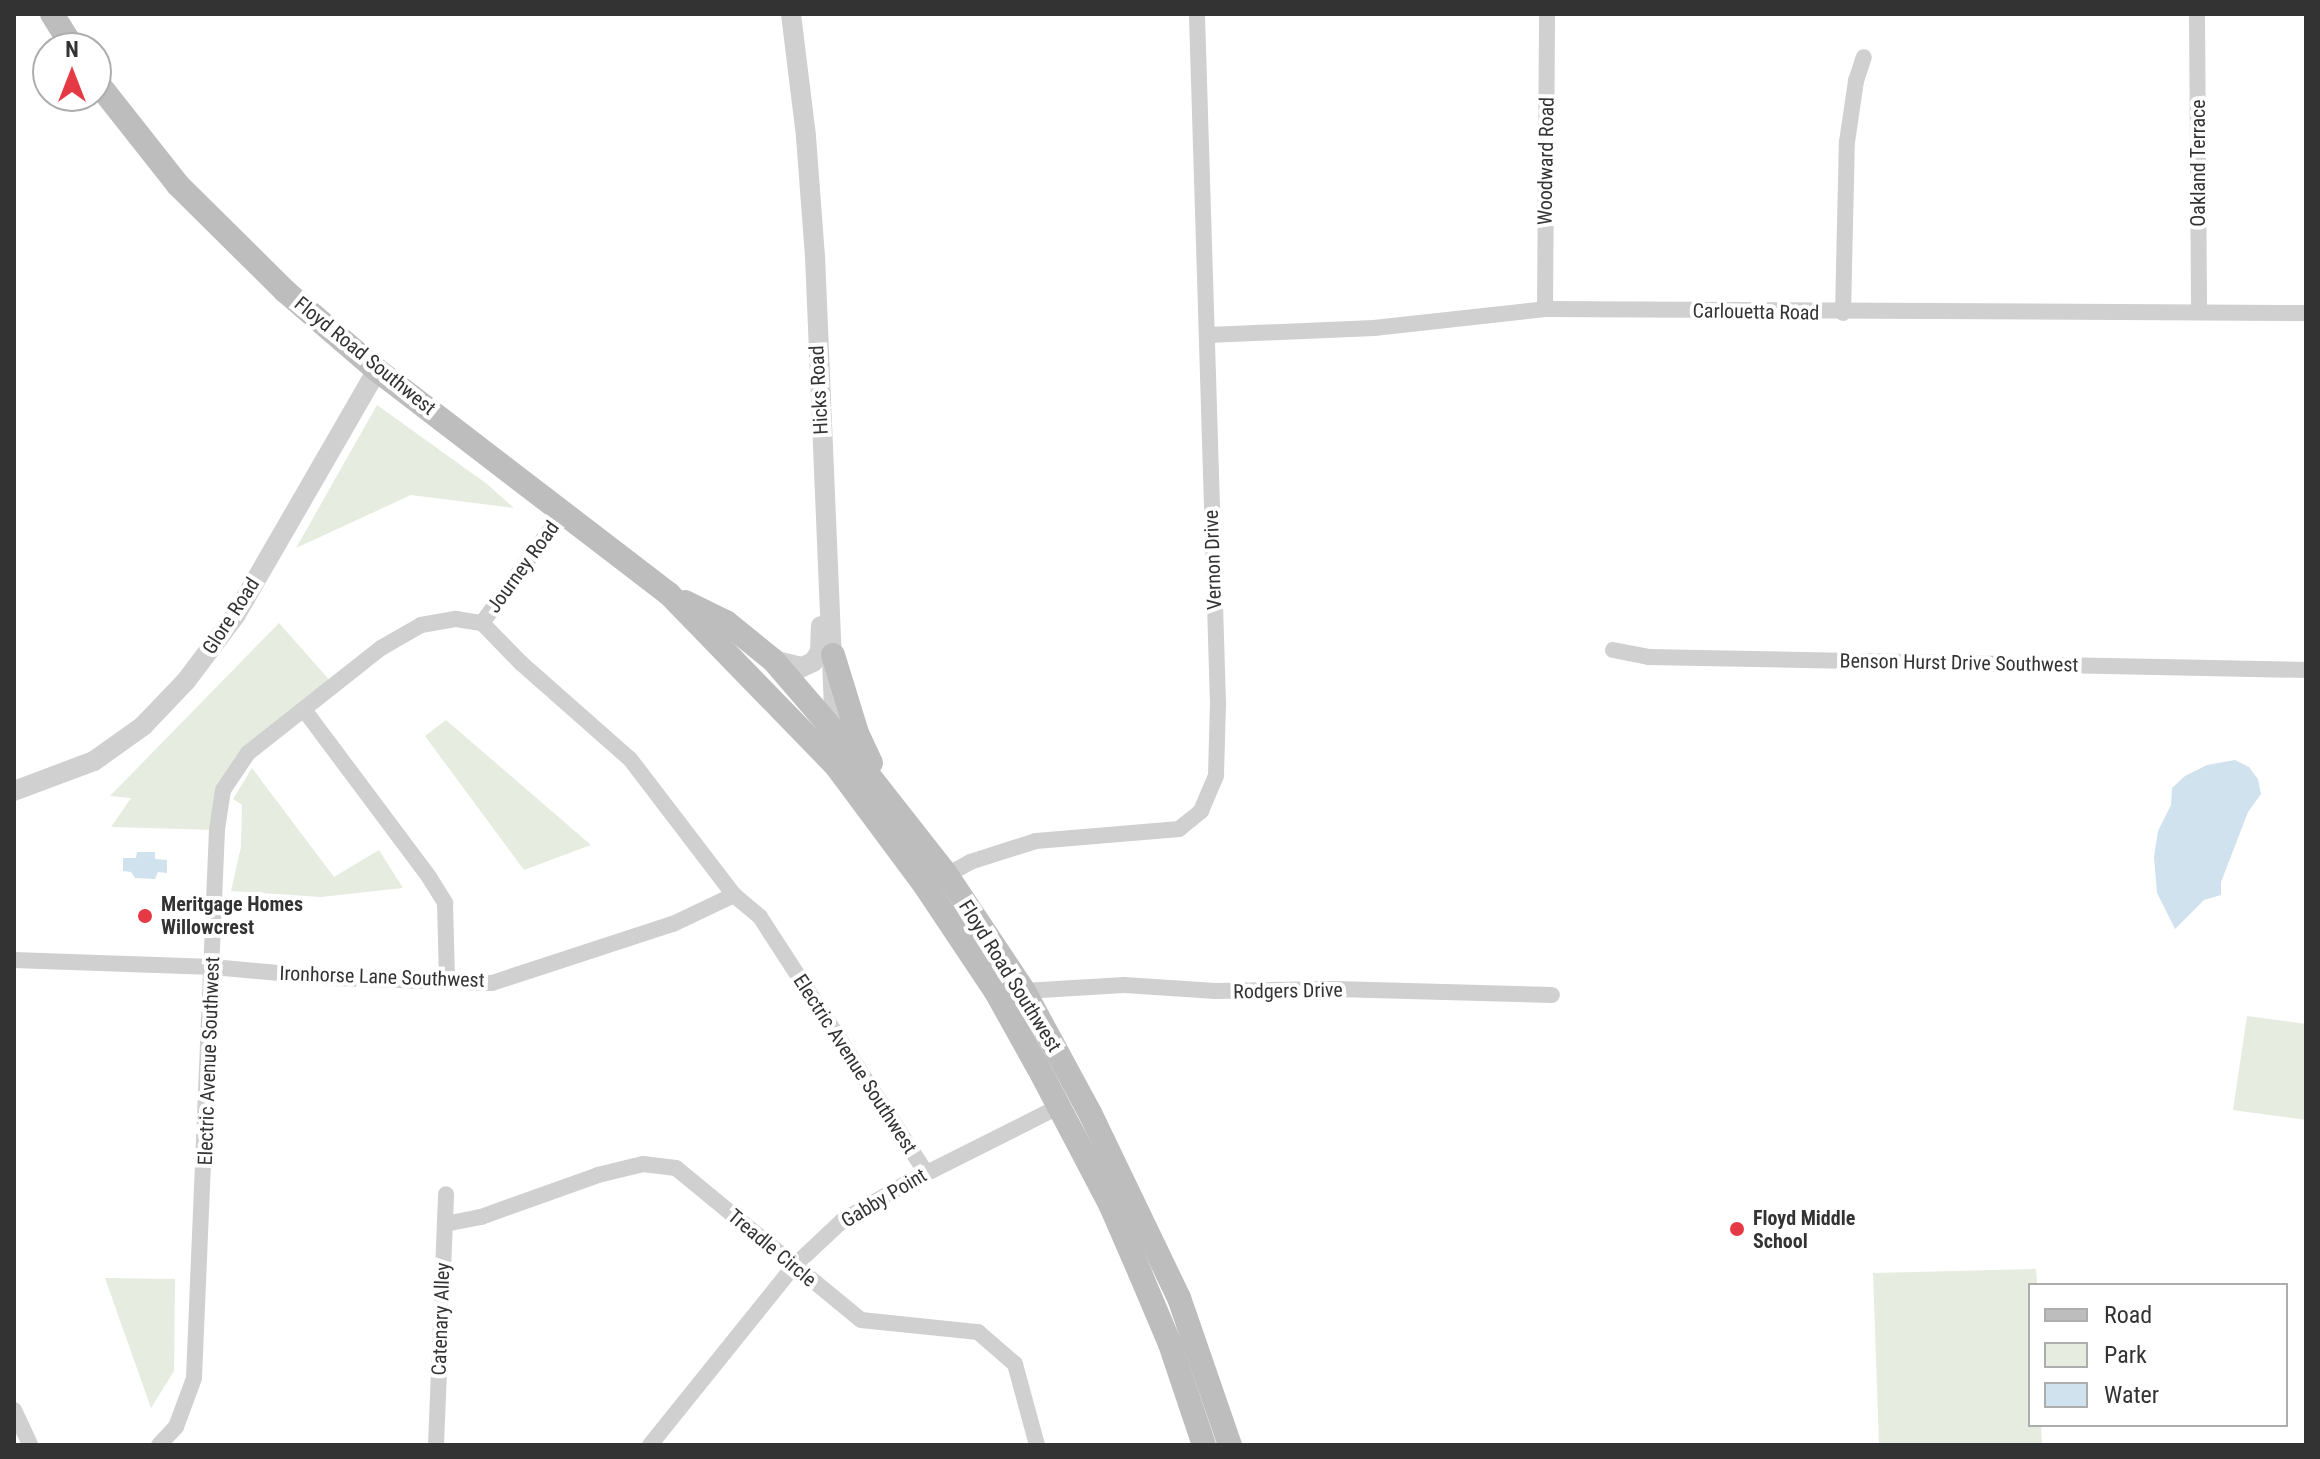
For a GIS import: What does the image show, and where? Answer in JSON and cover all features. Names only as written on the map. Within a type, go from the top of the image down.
[{"type":"main road","points":[[52,14],[63,32]]},
{"type":"main road","name":"Floyd Road Southwest","points":[[112,102],[147,149],[202,211],[285,291],[377,370],[669,594],[837,767],[936,881],[1024,991],[1096,1126],[1179,1298],[1230,1445]]},
{"type":"main road","name":"Floyd Road Southwest","points":[[669,594],[726,622],[773,660],[900,814],[1060,1106],[1140,1273],[1170,1344],[1204,1445]]},
{"type":"main road","points":[[833,655],[857,733],[900,814]]},
{"type":"street","name":"Hicks Road","points":[[791,14],[814,241],[837,767]]},
{"type":"street","name":"Vernon Drive","points":[[936,881],[970,862],[1036,841],[1179,829],[1201,811],[1216,775],[1218,703],[1197,14]]},
{"type":"street","name":"Woodward Road","points":[[1545,309],[1547,14]]},
{"type":"street","name":"Oakland Terrace","points":[[2197,14],[2199,312]]},
{"type":"street","points":[[1843,313],[1847,142],[1856,81],[1864,57]]},
{"type":"street","name":"Carlouetta Road","points":[[1208,335],[1374,328],[1545,309],[1843,313],[2306,313]]},
{"type":"street","name":"Glore Road","points":[[14,791],[38,785],[94,761],[143,726],[186,681],[235,616],[377,370]]},
{"type":"street","name":"Journey Road","points":[[482,623],[564,511]]},
{"type":"street","points":[[773,660],[802,667],[813,662],[820,652],[821,606],[828,587]]},
{"type":"street","name":"Electric Avenue Southwest","points":[[159,1445],[176,1427],[194,1378],[217,830],[223,790],[248,753],[305,711],[358,666],[410,630],[431,622],[456,619],[482,623],[521,663],[622,749],[734,895],[760,917],[926,1173]]},
{"type":"street","name":"Benson Hurst Drive Southwest","points":[[1613,650],[1648,657],[2306,670]]},
{"type":"street","points":[[305,711],[445,903],[447,981]]},
{"type":"street","name":"Ironhorse Lane Southwest","points":[[14,960],[213,967],[333,978],[492,983],[673,924],[734,895]]},
{"type":"street","name":"Rodgers Drive","points":[[1024,991],[1124,985],[1216,991],[1336,989],[1552,995]]},
{"type":"street","name":"Gabby Point","points":[[650,1445],[794,1266],[842,1221],[926,1173],[1060,1106]]},
{"type":"street","name":"Treadle Circle","points":[[445,1224],[481,1217],[598,1175],[643,1164],[676,1168],[861,1320],[978,1332],[1015,1364],[1037,1445]]},
{"type":"street","name":"Catenary Alley","points":[[436,1445],[446,1194]]},
{"type":"street","points":[[14,1410],[30,1445]]},
{"type":"green space","points":[[377,405],[487,484],[514,508],[411,495],[296,548]]},
{"type":"green space","points":[[279,623],[333,684],[261,744],[217,801],[217,830],[111,827],[131,798],[110,796]]},
{"type":"green space","points":[[446,720],[591,845],[524,870],[425,736]]},
{"type":"green space","points":[[252,768],[334,877],[379,850],[403,888],[321,897],[231,891],[241,847],[242,805],[233,799]]},
{"type":"green space","points":[[2247,1016],[2306,1024],[2306,1120],[2233,1110]]},
{"type":"green space","points":[[2036,1269],[2037,1283],[2028,1283],[2028,1427],[2041,1427],[2042,1445],[1879,1445],[1873,1273]]},
{"type":"green space","points":[[105,1278],[175,1279],[174,1371],[151,1408]]},
{"type":"water","points":[[2235,760],[2249,767],[2258,779],[2261,794],[2248,812],[2221,882],[2221,895],[2204,900],[2175,929],[2157,893],[2154,857],[2158,831],[2171,805],[2172,788],[2185,776],[2207,765]]},
{"type":"water","points":[[137,852],[155,852],[155,859],[167,860],[167,873],[158,872],[155,879],[135,878],[131,872],[123,871],[123,858],[136,858]]},
{"type":"place","name":"Meritgage Homes Willowcrest","points":[[145,916]]},
{"type":"place","name":"Floyd Middle School","points":[[1737,1229]]}]
